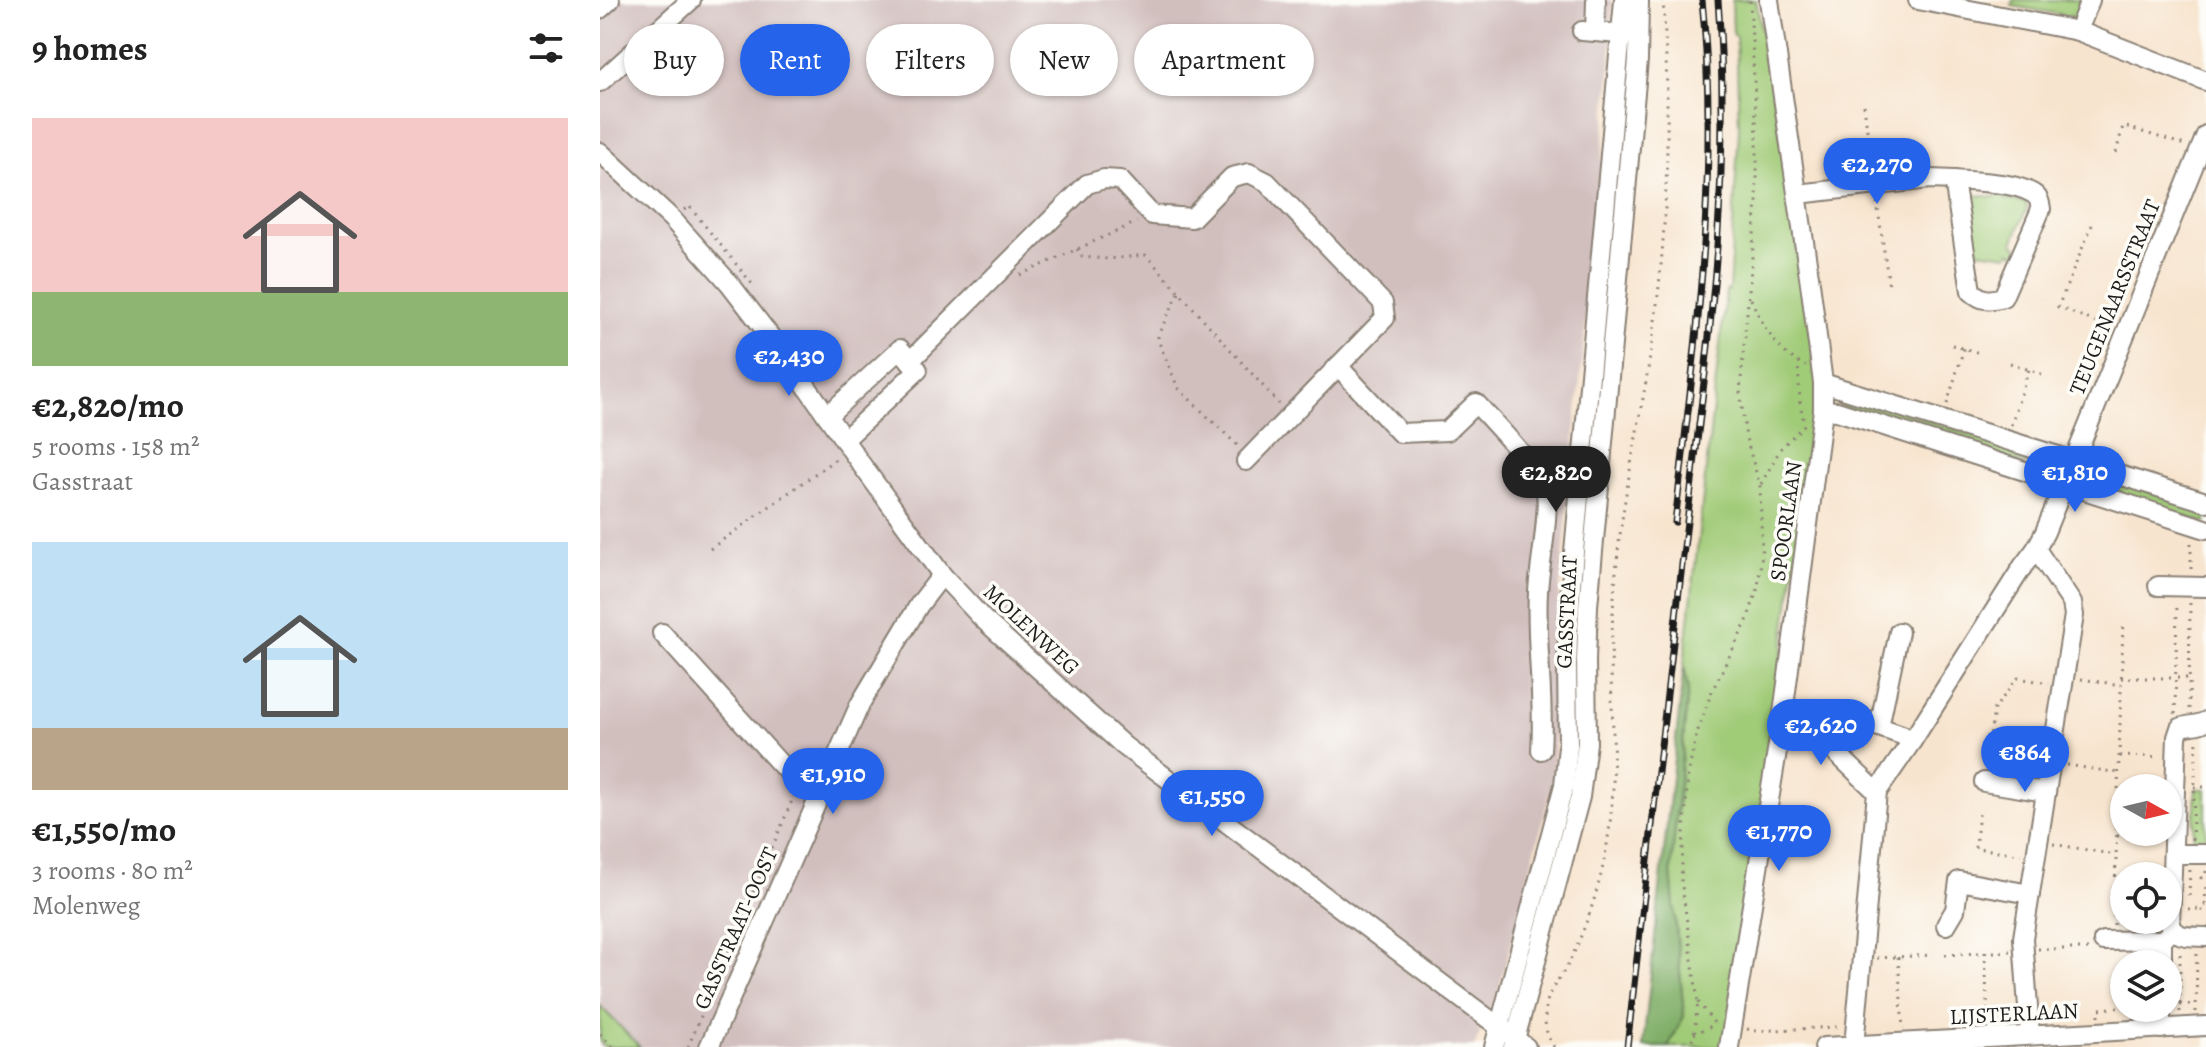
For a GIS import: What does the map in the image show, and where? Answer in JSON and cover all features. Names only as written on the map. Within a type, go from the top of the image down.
[{"type":"street","points":[[600,9],[610,0]]},
{"type":"street","points":[[600,82],[691,0]]},
{"type":"street","points":[[1596,0],[1588,32],[1630,35]]},
{"type":"street","name":"GASSTRAAT","points":[[1518,1045],[1585,771],[1588,606],[1630,35],[1624,0]]},
{"type":"street","name":"GASSTRAAT","points":[[1494,1047],[1557,813],[1566,765],[1569,607],[1630,35],[1639,0]]},
{"type":"street","name":"SPOORLAAN","points":[[1729,1038],[1783,714],[1823,410],[1822,378],[1798,194],[1769,0]]},
{"type":"street","points":[[1918,0],[2005,8],[2078,31],[2206,81]]},
{"type":"street","points":[[2078,31],[2090,0]]},
{"type":"street","name":"TEUGENAARSSTRAAT","points":[[1865,1046],[1856,1027],[1877,792],[2036,549],[2203,144]]},
{"type":"street","name":"MOLENWEG","points":[[600,152],[672,219],[730,284],[942,575],[983,619],[1124,746],[1518,1045]]},
{"type":"street","points":[[910,361],[1087,184],[1104,179],[1120,180],[1152,215],[1192,218],[1232,177],[1249,173],[1267,182],[1383,303],[1385,318],[1248,459]]},
{"type":"street","points":[[1798,194],[1930,179],[1954,180],[2015,187],[2032,193],[2039,199],[2041,209],[2003,297],[1990,301],[1979,298],[1971,291],[1954,180]]},
{"type":"street","points":[[827,416],[900,349],[918,370],[847,445]]},
{"type":"street","points":[[1338,366],[1400,433],[1447,431],[1476,403],[1534,470],[1545,489],[1538,594],[1544,715],[1541,750]]},
{"type":"street","points":[[1822,378],[2006,440],[2206,502]]},
{"type":"street","points":[[1823,410],[1837,411],[2200,527]]},
{"type":"street","points":[[2030,1035],[2023,938],[2074,615],[2072,603],[2036,549]]},
{"type":"street","name":"GASSTRAAT-OOST","points":[[709,1047],[860,704],[919,605],[942,575]]},
{"type":"street","points":[[2158,586],[2191,586]]},
{"type":"street","points":[[1899,632],[1879,727],[1912,741]]},
{"type":"street","points":[[662,633],[783,767],[822,790]]},
{"type":"street","points":[[1783,714],[1802,720],[1877,792]]},
{"type":"street","points":[[2184,936],[2170,925],[2186,849],[2176,757],[2177,737],[2193,724]]},
{"type":"street","points":[[1984,782],[2046,792]]},
{"type":"street","points":[[1946,925],[1955,910],[1959,881],[2030,894]]},
{"type":"street","points":[[2104,944],[2184,936]]},
{"type":"street","name":"LIJSTERLAAN","points":[[1824,1047],[1865,1046],[1904,1034],[1989,1038],[2030,1035],[2100,1040],[2185,1027]]},
{"type":"path","points":[[1554,1047],[1545,1028],[1549,995],[1566,969],[1591,910],[1602,870],[1614,794],[1612,664],[1616,576],[1662,261],[1667,112],[1663,0]]},
{"type":"path","points":[[1689,1047],[1698,1002],[1681,879],[1688,774],[1697,733],[1712,691],[1747,621],[1758,587],[1762,553],[1760,486],[1746,438],[1740,391],[1758,173],[1750,0]]},
{"type":"path","points":[[1864,105],[1889,286]]},
{"type":"path","points":[[2116,153],[2123,126],[2203,144]]},
{"type":"path","points":[[672,219],[689,206],[755,287]]},
{"type":"path","points":[[1003,268],[1014,278],[1152,215]]},
{"type":"path","points":[[2092,225],[2058,307],[2124,334]]},
{"type":"path","points":[[1077,249],[1082,257],[1109,259],[1146,255],[1289,416]]},
{"type":"path","points":[[1179,293],[1158,340],[1178,388],[1248,459]]},
{"type":"path","points":[[1750,296],[1761,324],[1780,348],[1822,378]]},
{"type":"path","points":[[1952,345],[1980,353]]},
{"type":"path","points":[[1942,419],[1964,348]]},
{"type":"path","points":[[1760,486],[1781,448],[1804,425],[1798,362]]},
{"type":"path","points":[[2010,363],[2047,376]]},
{"type":"path","points":[[2006,440],[2029,369]]},
{"type":"path","points":[[710,549],[847,445]]},
{"type":"path","points":[[2200,527],[2191,534],[2189,678],[2194,787],[2186,849],[2190,878],[2188,909],[2204,906]]},
{"type":"path","points":[[2191,586],[2176,678],[2175,721],[2193,724]]},
{"type":"path","points":[[2051,762],[2119,773],[2123,624]]},
{"type":"path","points":[[1984,782],[1994,709],[2018,678],[2121,685]]},
{"type":"path","points":[[2121,678],[2189,678]]},
{"type":"path","points":[[688,1047],[812,754],[844,740]]},
{"type":"path","points":[[2119,756],[2176,757]]},
{"type":"path","points":[[2194,787],[2206,787]]},
{"type":"path","points":[[1979,814],[1975,848],[2116,855]]},
{"type":"path","points":[[1945,955],[2104,944],[2116,846]]},
{"type":"path","points":[[2190,878],[2201,878],[2206,871]]},
{"type":"path","points":[[2201,878],[2206,882],[2206,913]]},
{"type":"path","points":[[2184,936],[2196,1004],[2185,1027]]},
{"type":"path","points":[[1985,952],[1989,1038]]},
{"type":"path","points":[[1862,959],[1933,955]]},
{"type":"path","points":[[1898,957],[1904,1034]]},
{"type":"path","points":[[1698,1002],[1729,1038]]},
{"type":"path","points":[[2182,1005],[2196,1004]]},
{"type":"path","points":[[1892,1026],[1904,1034]]},
{"type":"path","points":[[1694,1034],[1729,1038],[1754,1031],[1856,1027]]},
{"type":"path","points":[[600,1034],[613,1047]]},
{"type":"shaded area","points":[[600,0],[1612,0],[1611,65],[1555,636],[1554,776],[1499,989],[1474,1047],[600,1047]]},
{"type":"green space","points":[[1732,0],[1756,0],[1781,138],[1819,388],[1728,1047],[1668,1047],[1684,1016],[1671,871],[1688,689],[1684,665],[1726,291],[1729,290],[1739,128]]},
{"type":"green space","points":[[2013,0],[2082,0],[2076,17],[2012,6]]},
{"type":"green space","points":[[1997,190],[2004,191],[2004,199],[2026,203],[2027,208],[2013,243],[2019,247],[2016,254],[2010,251],[2008,255],[1978,251],[1977,245],[1969,245],[1968,237],[1975,235],[1970,200],[1974,195],[1996,197]]},
{"type":"green space","points":[[1841,392],[2057,462],[2054,474],[1839,406]]},
{"type":"green space","points":[[2083,470],[2206,509],[2206,523],[2078,483]]},
{"type":"green space","points":[[1684,665],[1688,689],[1671,871],[1684,1016],[1668,1047],[1643,1047]]},
{"type":"green space","points":[[2196,789],[2206,789],[2206,847],[2193,847]]},
{"type":"green space","points":[[600,1006],[640,1047],[605,1047],[600,1042]]},
{"type":"railway","points":[[1675,522],[1697,327],[1707,196],[1707,65],[1702,0]]},
{"type":"railway","points":[[1627,1047],[1716,266],[1722,134],[1718,0]]}]
